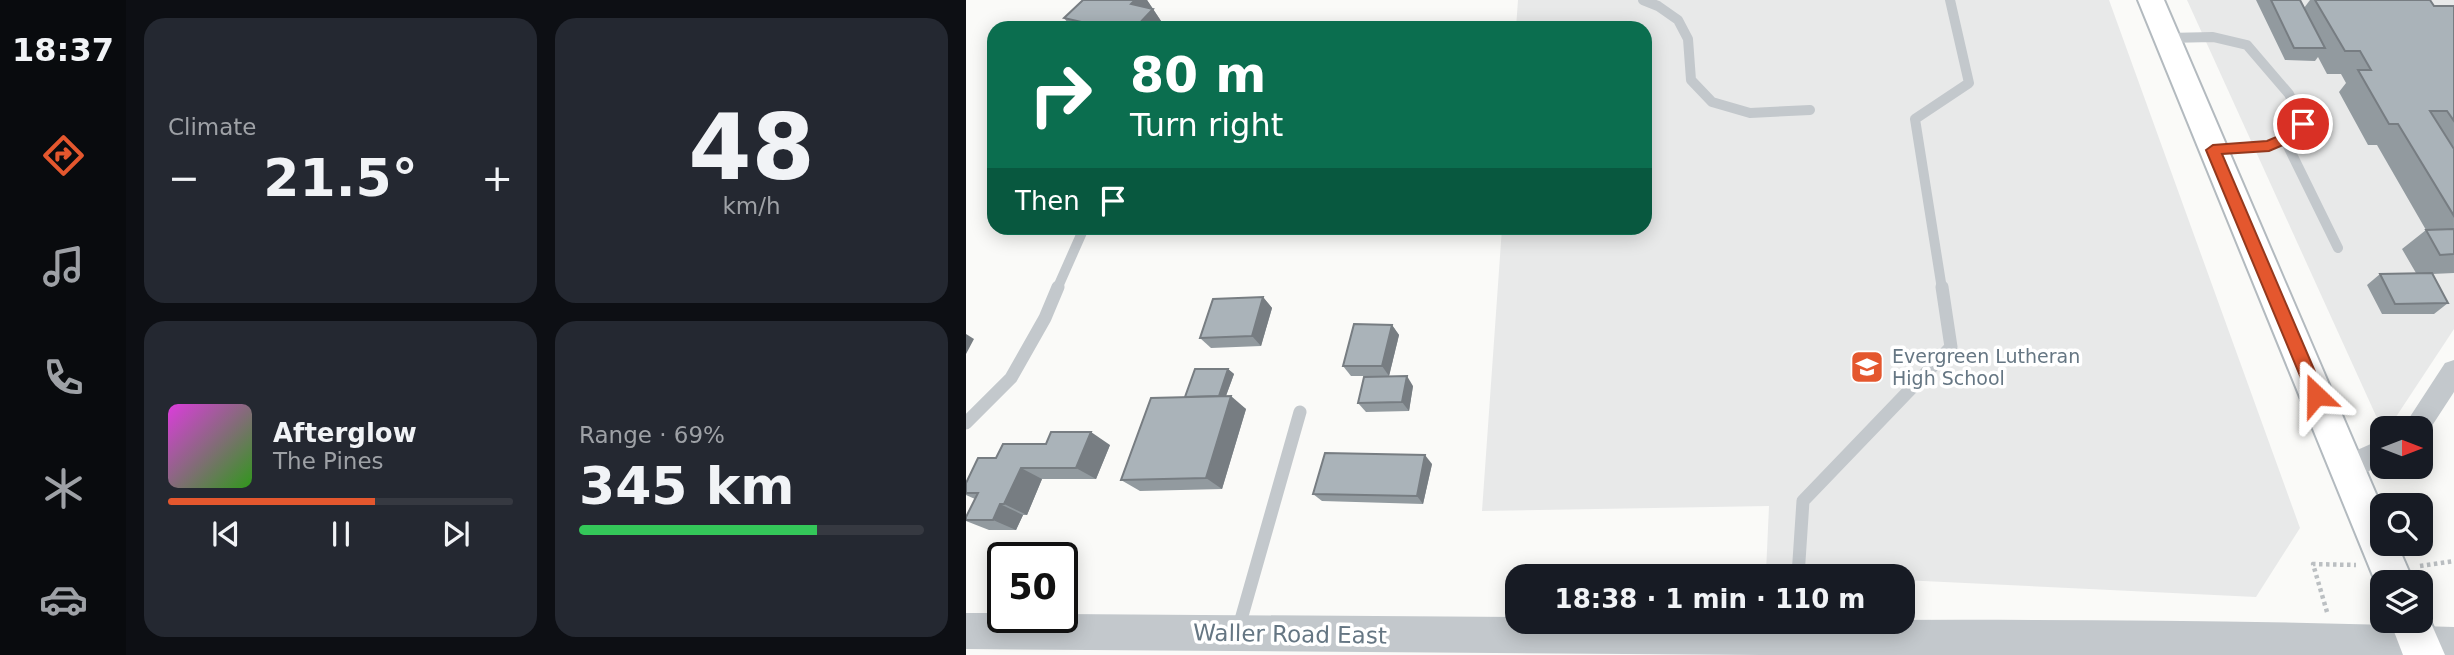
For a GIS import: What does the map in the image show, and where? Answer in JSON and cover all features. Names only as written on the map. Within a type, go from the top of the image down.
[{"type":"main road","points":[[2151,0],[2389,570]]},
{"type":"street","points":[[2424,416],[2454,371]]},
{"type":"street","points":[[2347,468],[2370,457]]},
{"type":"street","name":"Waller Road East","points":[[966,631],[1237,634],[1450,645],[1686,634]]},
{"type":"street","name":"Waller Road East","points":[[1915,634],[2264,648],[2427,641]]},
{"type":"lane","points":[[1643,0],[1663,6],[1676,18],[1690,38],[1691,80],[1712,102],[1750,113],[1810,110]]},
{"type":"lane","points":[[1799,564],[1803,500],[1951,347],[1915,119],[1969,83],[1950,0]]},
{"type":"lane","points":[[2167,38],[2213,37],[2248,45],[2289,94],[2303,124],[2299,133],[2269,146],[2213,150]]},
{"type":"lane","points":[[2285,140],[2338,248]]},
{"type":"lane","points":[[966,423],[1012,378],[1045,318],[1081,235]]},
{"type":"lane","points":[[1237,634],[1300,412]]},
{"type":"path","points":[[2433,565],[2454,561]]},
{"type":"path","points":[[2322,594],[2314,564],[2336,564]]},
{"type":"shaded area","name":"Evergreen Lutheran High School","points":[[1518,0],[2109,0],[2300,528],[2256,597],[1915,581],[1915,564],[1766,564],[1769,506],[1482,511],[1502,235],[1652,235],[1652,21],[1516,21]]},
{"type":"shaded area","points":[[2187,0],[2454,0],[2454,329],[2397,416],[2376,416]]},
{"type":"building","points":[[1083,0],[1135,0],[1131,4],[1153,9],[1142,21],[1077,21],[1064,18]]},
{"type":"building","points":[[2271,0],[2300,0],[2325,48],[2294,48]]},
{"type":"building","points":[[2315,0],[2430,0],[2434,6],[2454,6],[2454,121],[2447,111],[2430,111],[2454,149],[2454,216],[2398,124],[2389,124],[2358,70],[2371,70],[2360,51],[2345,51]]},
{"type":"building","points":[[2454,229],[2454,254],[2440,255],[2426,230]]},
{"type":"building","points":[[2432,273],[2448,303],[2395,304],[2380,274]]},
{"type":"building","points":[[1263,297],[1252,336],[1200,338],[1213,299]]},
{"type":"building","points":[[1354,324],[1392,325],[1382,366],[1343,366]]},
{"type":"building","points":[[1195,369],[1228,369],[1219,396],[1185,397]]},
{"type":"building","points":[[1407,376],[1402,402],[1358,403],[1364,377]]},
{"type":"building","points":[[1231,396],[1206,478],[1121,480],[1151,398]]},
{"type":"building","points":[[1051,432],[1091,432],[1076,468],[1021,468],[993,520],[966,520],[978,493],[966,493],[966,483],[978,458],[996,458],[1003,444],[1046,444]]},
{"type":"building","points":[[1325,453],[1425,455],[1417,496],[1313,494]]},
{"type":"place","name":"Evergreen Lutheran High School","points":[[1867,367]]},
{"type":"route","points":[[2303,124],[2299,133],[2269,146],[2213,150],[2316,395]]}]
